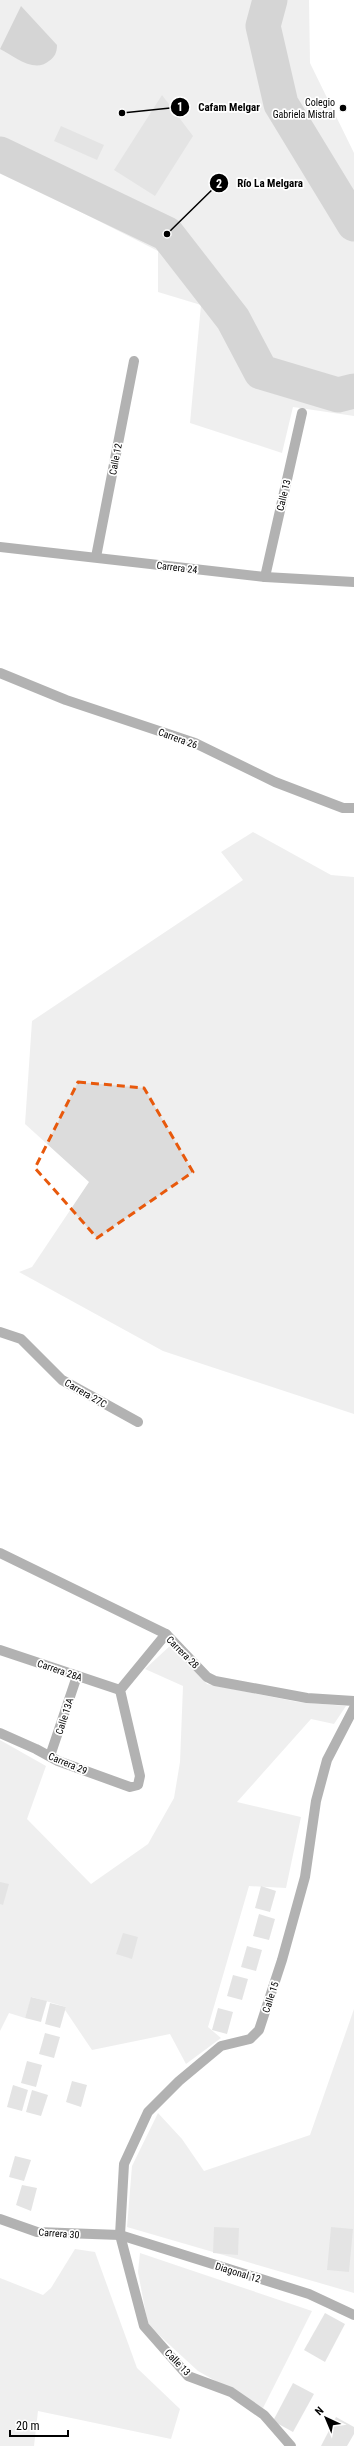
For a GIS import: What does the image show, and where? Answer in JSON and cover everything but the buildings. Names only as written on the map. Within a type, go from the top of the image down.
[{"type":"street","name":"Calle 12","points":[[96,557],[134,361]]},
{"type":"street","name":"Calle 13","points":[[265,577],[302,413]]},
{"type":"street","name":"Carrera 24","points":[[0,547],[265,577],[354,582]]},
{"type":"street","name":"Carrera 26","points":[[0,673],[66,700],[195,743],[275,782],[343,808],[354,808]]},
{"type":"street","name":"Carrera 27C","points":[[0,1332],[21,1339],[62,1380],[138,1422]]},
{"type":"street","name":"Carrera 28","points":[[0,1553],[166,1634],[207,1677],[215,1681],[308,1698],[354,1701]]},
{"type":"street","points":[[120,1690],[166,1634]]},
{"type":"street","name":"Carrera 28A","points":[[0,1650],[120,1690]]},
{"type":"street","name":"Calle 13A","points":[[50,1756],[77,1676]]},
{"type":"street","name":"Carrera 29","points":[[0,1734],[50,1756],[130,1787],[138,1785],[140,1776],[120,1690]]},
{"type":"street","name":"Calle 15","points":[[120,2235],[124,2164],[148,2112],[179,2081],[221,2046],[250,2039],[259,2030],[282,1960],[305,1877],[316,1801],[327,1760],[354,1708]]},
{"type":"street","name":"Carrera 30","points":[[0,2219],[37,2232],[120,2235]]},
{"type":"street","name":"Calle 13","points":[[120,2235],[144,2326],[188,2376],[232,2392],[264,2415],[291,2446]]},
{"type":"street","name":"Diagonal 12","points":[[120,2235],[309,2294],[354,2315]]},
{"type":"highlighted area","points":[[78,1082],[144,1088],[193,1172],[97,1238],[35,1168]]},
{"type":"shaded area","points":[[0,0],[309,0],[310,63],[354,153],[354,416],[293,407],[282,453],[190,423],[201,305],[158,292],[158,251],[0,171]]},
{"type":"shaded area","points":[[21,6],[57,45],[54,56],[43,65],[31,65],[0,49]]},
{"type":"shaded area","points":[[253,832],[331,875],[354,877],[354,1414],[163,1351],[19,1272],[32,1267],[89,1182],[25,1124],[32,1021],[243,880],[221,852]]},
{"type":"shaded area","points":[[172,1644],[207,1684],[298,1702],[346,1706],[334,1724],[311,1719],[237,1802],[301,1817],[286,1888],[249,1886],[208,2027],[221,2038],[186,2064],[170,2034],[92,2050],[65,2010],[66,2007],[32,1997],[25,2018],[9,2013],[0,2031],[0,1740],[46,1766],[27,1819],[91,1884],[148,1844],[174,1798],[180,1762],[183,1686],[145,1669]]},
{"type":"shaded area","points":[[354,2009],[354,2293],[127,2227],[132,2166],[158,2113],[182,2139],[204,2171],[310,2135]]},
{"type":"shaded area","points":[[75,2249],[95,2252],[137,2368],[180,2409],[171,2439],[38,2411],[34,2446],[0,2446],[0,2278],[43,2295],[51,2288]]},
{"type":"shaded area","points":[[140,2253],[312,2311],[263,2408],[198,2371],[148,2325],[138,2272]]},
{"type":"waterway","points":[[270,0],[263,26],[281,104],[354,224]]},
{"type":"waterway","points":[[0,154],[167,234],[233,319],[261,372],[338,395],[354,391]]},
{"type":"place","name":"Colegio Gabriela Mistral","points":[[343,108]]},
{"type":"place","name":"Cafam Melgar","points":[[122,113]]},
{"type":"place","name":"Río La Melgara","points":[[167,234]]}]
